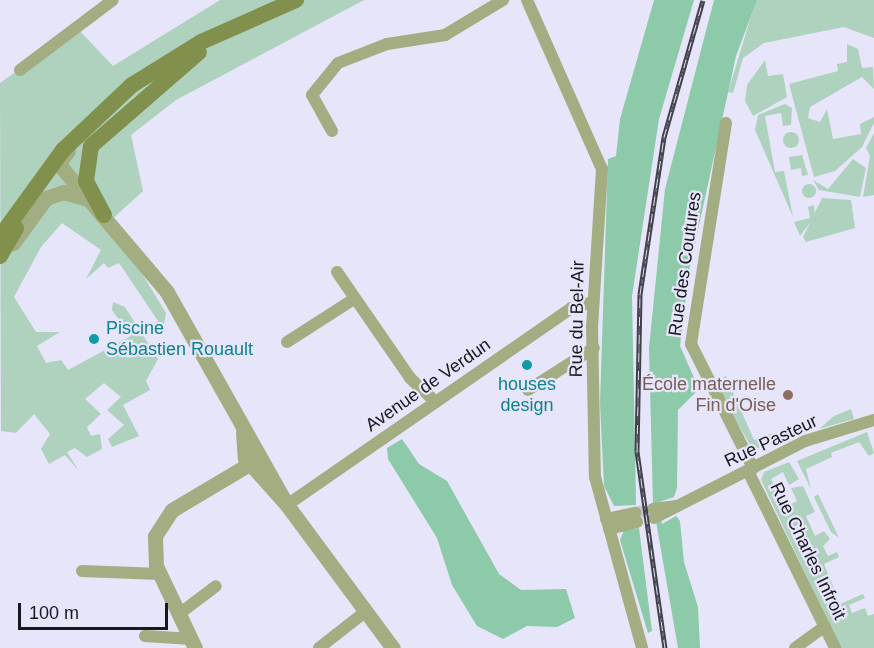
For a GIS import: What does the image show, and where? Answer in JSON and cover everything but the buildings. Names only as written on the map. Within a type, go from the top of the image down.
[{"type":"main road","points":[[0,237],[63,150],[123,92],[179,54],[296,0]]},
{"type":"main road","points":[[0,256],[62,168],[127,104],[202,49],[253,20]]},
{"type":"main road","points":[[104,215],[86,181],[91,146],[202,49]]},
{"type":"street","points":[[20,70],[113,0]]},
{"type":"street","points":[[332,131],[312,95],[338,63],[387,44],[445,35],[503,0]]},
{"type":"street","name":"Rue du Bel-Air","points":[[527,0],[602,169],[593,302],[595,470],[642,648]]},
{"type":"street","points":[[123,92],[61,159],[62,168],[167,292],[243,432],[250,459],[393,648]]},
{"type":"street","name":"Rue des Coutures","points":[[726,123],[690,344],[750,469]]},
{"type":"street","points":[[0,263],[46,198],[63,192],[88,200]]},
{"type":"street","points":[[337,272],[410,378],[436,402]]},
{"type":"street","points":[[287,342],[354,299]]},
{"type":"street","name":"Avenue de Verdun","points":[[287,505],[571,308],[593,302]]},
{"type":"street","points":[[528,390],[594,348]]},
{"type":"street","name":"Rue Pasteur","points":[[654,514],[687,502],[805,441],[874,420]]},
{"type":"street","points":[[193,644],[160,574],[152,546],[165,517],[250,459]]},
{"type":"street","name":"Rue Charles Infroit","points":[[750,469],[835,648]]},
{"type":"street","points":[[608,524],[636,517]]},
{"type":"street","points":[[82,571],[160,574]]},
{"type":"street","points":[[179,614],[216,586]]},
{"type":"street","points":[[319,648],[365,612]]},
{"type":"street","points":[[795,648],[825,626]]},
{"type":"street","points":[[145,636],[193,644]]},
{"type":"green space","points":[[220,0],[364,0],[176,100],[131,135],[143,191],[110,221],[166,313],[164,325],[153,324],[158,321],[119,263],[108,268],[104,263],[86,279],[101,250],[62,223],[41,247],[14,297],[36,332],[60,332],[37,346],[46,363],[61,360],[68,370],[131,336],[112,310],[113,302],[125,307],[158,359],[146,381],[150,390],[123,405],[139,436],[112,447],[108,439],[124,425],[107,410],[121,397],[104,383],[85,399],[101,414],[87,427],[91,436],[100,434],[102,449],[87,457],[75,448],[67,452],[79,471],[65,455],[49,464],[41,449],[50,434],[34,414],[16,433],[1,431],[0,83],[77,28],[113,66]]},
{"type":"green space","points":[[654,0],[694,0],[659,119],[632,296],[636,505],[614,506],[604,486],[600,403],[608,159],[616,156],[620,119]]},
{"type":"green space","points":[[714,0],[757,0],[736,56],[689,271],[680,346],[699,389],[678,410],[677,488],[674,497],[659,502],[662,524],[676,516],[680,521],[684,562],[698,607],[700,648],[678,648],[653,504],[649,348],[665,189]]},
{"type":"green space","points":[[756,0],[874,0],[874,38],[844,27],[764,43],[743,58],[733,93],[728,92]]},
{"type":"green space","points":[[847,44],[858,49],[862,68],[873,67],[874,89],[862,77],[810,107],[808,118],[820,122],[827,109],[833,139],[861,134],[860,124],[874,117],[874,123],[862,147],[835,171],[814,177],[789,84],[838,71],[837,64],[847,62]]},
{"type":"green space","points":[[765,60],[768,76],[783,74],[787,97],[753,116],[745,101],[747,85]]},
{"type":"green space","points":[[785,104],[792,108],[791,125],[783,126],[781,113],[765,116],[775,172],[784,171],[793,217],[755,130],[758,115]]},
{"type":"green space","points":[[788,132],[794,132],[799,140],[797,146],[788,148],[783,143],[783,137]]},
{"type":"green space","points":[[874,133],[874,195],[863,197],[870,156],[866,148]]},
{"type":"green space","points":[[802,155],[808,175],[802,176],[801,168],[791,170],[789,157]]},
{"type":"green space","points":[[853,159],[866,168],[860,197],[819,190],[813,180],[828,189]]},
{"type":"green space","points":[[809,184],[814,186],[816,191],[814,196],[809,198],[804,196],[802,191],[804,186]]},
{"type":"green space","points":[[822,198],[851,200],[855,228],[806,242],[803,237]]},
{"type":"green space","points":[[814,205],[815,216],[800,236],[794,222],[810,218],[808,207]]},
{"type":"green space","points":[[726,376],[754,440],[773,433],[777,440],[753,450],[714,382]]},
{"type":"green space","points":[[851,409],[854,419],[819,429],[834,416]]},
{"type":"green space","points":[[867,432],[874,453],[869,456],[859,442],[831,453],[832,457],[806,469],[811,489],[797,461]]},
{"type":"green space","points":[[402,439],[419,464],[447,481],[499,574],[521,590],[566,589],[575,618],[557,627],[527,626],[503,639],[477,626],[452,585],[437,538],[388,459],[387,448]]},
{"type":"green space","points":[[789,462],[799,479],[789,485],[783,472],[771,479],[785,507],[797,501],[791,488],[803,486],[815,512],[806,516],[815,536],[824,531],[830,539],[823,546],[828,556],[837,552],[839,557],[824,564],[840,604],[863,594],[865,598],[849,605],[852,613],[865,608],[868,616],[874,614],[874,648],[841,648],[761,480],[764,472]]},
{"type":"green space","points":[[818,494],[839,538],[831,532],[814,497]]},
{"type":"green space","points":[[639,528],[652,631],[648,633],[620,540],[624,530]]},
{"type":"tunnel","points":[[635,513],[653,509]]},
{"type":"railway","points":[[665,648],[637,451],[640,294],[664,137],[703,0]]},
{"type":"place","name":"Piscine Sébastien Rouault","points":[[94,339]]},
{"type":"place","name":"houses design","points":[[527,365]]},
{"type":"place","name":"École maternelle Fin d'Oise","points":[[788,395]]}]
